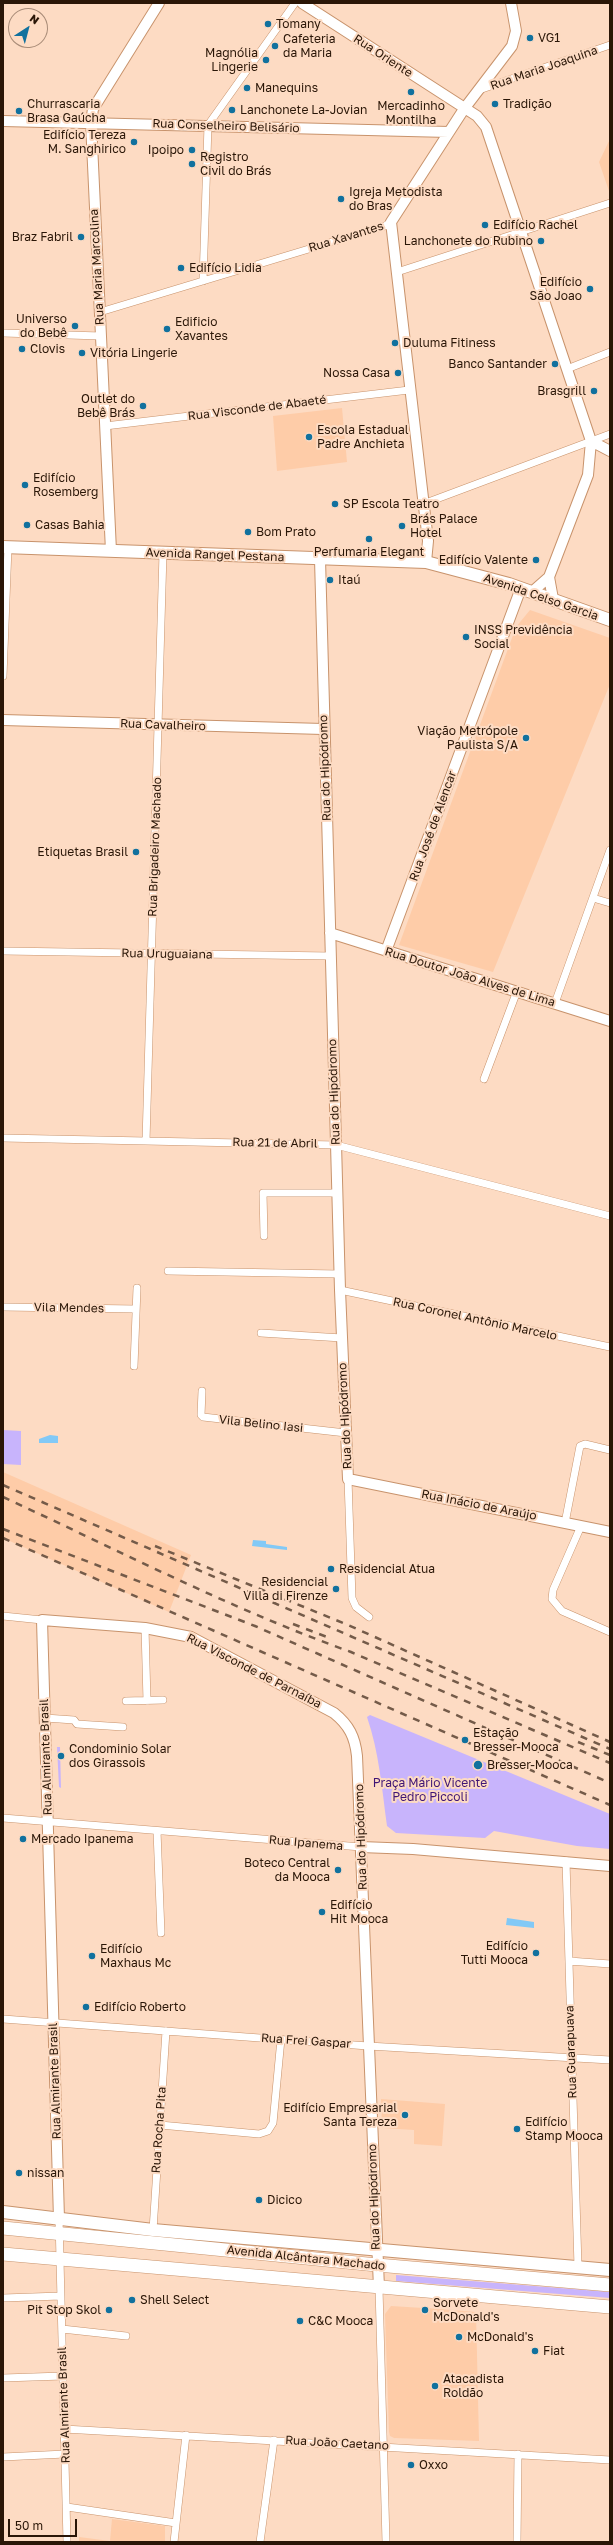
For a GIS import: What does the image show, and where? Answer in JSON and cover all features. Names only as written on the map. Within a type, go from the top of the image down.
[{"type":"highway","name":"Avenida Alcântara Machado","points":[[3,2228],[377,2265],[610,2285]]},
{"type":"highway","name":"Avenida Alcântara Machado","points":[[3,2254],[378,2288],[610,2307]]},
{"type":"main road","name":"Avenida Rangel Pestana","points":[[5,547],[426,562]]},
{"type":"main road","name":"Avenida Celso Garcia","points":[[426,562],[526,590],[610,620]]},
{"type":"main road","name":"Avenida Alcântara Machado","points":[[3,2212],[153,2230],[610,2270]]},
{"type":"street","name":"Rua Maria Marcolina","points":[[111,551],[91,122],[93,109],[159,3]]},
{"type":"street","points":[[203,281],[208,125],[295,3]]},
{"type":"street","name":"Rua Oriente","points":[[302,3],[480,119],[486,127],[591,441]]},
{"type":"street","name":"Rua Xavantes","points":[[100,312],[385,226],[391,222],[464,109],[514,40],[516,30],[512,3]]},
{"type":"street","name":"Rua Maria Joaquina","points":[[478,90],[610,45]]},
{"type":"street","name":"Rua Conselheiro Belisário","points":[[3,121],[449,132]]},
{"type":"street","points":[[397,272],[610,203]]},
{"type":"street","points":[[391,222],[409,390],[428,541],[426,562]]},
{"type":"street","points":[[3,333],[101,336]]},
{"type":"street","points":[[567,369],[610,352]]},
{"type":"street","name":"Rua Visconde de Abaeté","points":[[105,426],[409,390]]},
{"type":"street","points":[[423,504],[610,434]]},
{"type":"street","points":[[591,441],[610,451]]},
{"type":"street","points":[[553,599],[549,577],[588,475],[591,441]]},
{"type":"street","points":[[3,676],[5,547]]},
{"type":"street","name":"Rua Brigadeiro Machado","points":[[146,1141],[163,553]]},
{"type":"street","name":"Rua do Hipódromo","points":[[320,559],[323,729],[339,1274],[352,1598],[356,1607],[369,1617]]},
{"type":"street","points":[[526,590],[549,577]]},
{"type":"street","name":"Rua José de Alencar","points":[[386,951],[526,590]]},
{"type":"street","name":"Rua Cavalheiro","points":[[3,720],[323,729]]},
{"type":"street","points":[[555,1003],[610,850]]},
{"type":"street","points":[[593,898],[610,904]]},
{"type":"street","name":"Rua Doutor João Alves de Lima","points":[[330,933],[610,1021]]},
{"type":"street","name":"Rua Uruguaiana","points":[[3,951],[330,956]]},
{"type":"street","points":[[484,1080],[517,991]]},
{"type":"street","name":"Rua 21 de Abril","points":[[3,1138],[336,1145],[610,1216]]},
{"type":"street","points":[[264,1236],[263,1193],[337,1193]]},
{"type":"street","points":[[168,1271],[339,1274]]},
{"type":"street","points":[[134,1366],[137,1288]]},
{"type":"street","name":"Rua Coronel Antônio Marcelo","points":[[340,1290],[610,1347]]},
{"type":"street","name":"Vila Mendes","points":[[3,1307],[136,1310]]},
{"type":"street","points":[[261,1332],[342,1338]]},
{"type":"street","name":"Vila Belino Iasi","points":[[202,1391],[201,1415],[203,1417],[346,1433]]},
{"type":"street","points":[[565,1523],[580,1446],[585,1444],[610,1450]]},
{"type":"street","name":"Rua Inácio de Araújo","points":[[348,1479],[610,1532]]},
{"type":"street","points":[[581,1526],[553,1590],[552,1599],[562,1611],[610,1632]]},
{"type":"street","name":"Rua Visconde de Parnaíba","points":[[3,1616],[145,1628],[191,1637],[334,1713],[350,1729],[355,1742],[357,1756]]},
{"type":"street","name":"Rua Almirante Brasil","points":[[42,1620],[60,2234],[67,2542]]},
{"type":"street","points":[[145,1628],[147,1701]]},
{"type":"street","points":[[126,1701],[163,1700]]},
{"type":"street","points":[[45,1718],[74,1720],[77,1724],[123,1727]]},
{"type":"street","name":"Rua do Hipódromo","points":[[357,1756],[384,2445],[386,2542]]},
{"type":"street","name":"Rua Ipanema","points":[[3,1818],[361,1847],[566,1861],[610,1866]]},
{"type":"street","points":[[157,1830],[162,1933]]},
{"type":"street","name":"Rua Guarapuava","points":[[566,1861],[578,2267]]},
{"type":"street","points":[[569,1961],[610,1964]]},
{"type":"street","name":"Rua Frei Gaspar","points":[[3,2019],[368,2046],[610,2060]]},
{"type":"street","name":"Rua Rocha Pita","points":[[153,2230],[166,2031]]},
{"type":"street","points":[[160,2124],[259,2134],[268,2131],[273,2123],[281,2039]]},
{"type":"street","points":[[3,2298],[61,2296]]},
{"type":"street","points":[[62,2329],[126,2336]]},
{"type":"street","points":[[3,2378],[63,2376]]},
{"type":"street","name":"Rua João Caetano","points":[[64,2429],[384,2445],[610,2460]]},
{"type":"street","points":[[174,2542],[186,2435]]},
{"type":"street","points":[[260,2542],[274,2440]]},
{"type":"street","points":[[3,2457],[65,2454]]},
{"type":"street","points":[[517,2542],[518,2454]]},
{"type":"street","points":[[67,2507],[176,2523]]},
{"type":"shaded area","points":[[610,139],[610,191],[609,191],[599,162]]},
{"type":"shaded area","name":"Escola Estadual Padre Anchieta","points":[[342,408],[347,462],[277,471],[273,416]]},
{"type":"shaded area","points":[[530,610],[610,638],[610,684],[493,972],[399,945],[516,627]]},
{"type":"shaded area","points":[[3,1472],[191,1555],[169,1612],[3,1538]]},
{"type":"shaded area","points":[[381,2099],[445,2104],[442,2146],[414,2144],[414,2130],[382,2128]]},
{"type":"shaded area","points":[[391,2306],[423,2308],[423,2312],[426,2312],[427,2308],[476,2312],[479,2441],[394,2438],[390,2436],[385,2314]]},
{"type":"shaded area","points":[[112,2519],[165,2526],[165,2542],[79,2542],[79,2537],[110,2541]]},
{"type":"green space","points":[[3,1430],[21,1431],[21,1465],[3,1464]]},
{"type":"green space","name":"Praça Mário Vicente Pedro Piccoli","points":[[370,1715],[610,1814],[610,1849],[577,1846],[494,1831],[485,1838],[396,1833],[387,1826],[382,1784],[367,1717]]},
{"type":"green space","points":[[57,1747],[60,1747],[61,1788],[59,1787]]},
{"type":"green space","points":[[396,2275],[610,2292],[610,2298],[396,2281]]},
{"type":"water","points":[[50,1435],[58,1436],[58,1443],[39,1443],[39,1439]]},
{"type":"water","points":[[253,1540],[266,1541],[266,1544],[287,1547],[287,1550],[252,1546]]},
{"type":"water","points":[[507,1918],[534,1922],[534,1928],[506,1925]]},
{"type":"railway","points":[[3,1485],[610,1749]]},
{"type":"railway","points":[[3,1497],[218,1598],[351,1652],[610,1763]]},
{"type":"railway","points":[[3,1529],[255,1626],[610,1783]]},
{"type":"railway","points":[[3,1538],[610,1805]]},
{"type":"railway","points":[[155,1546],[348,1625],[610,1742]]},
{"type":"railway","points":[[293,1624],[327,1637]]},
{"type":"railway","points":[[578,1742],[610,1755]]},
{"type":"place","name":"Tomany","points":[[268,24]]},
{"type":"place","name":"VG1","points":[[530,38]]},
{"type":"place","name":"Cafeteria da Maria","points":[[275,46]]},
{"type":"place","name":"Magnólia Lingerie","points":[[266,60]]},
{"type":"place","name":"Manequins","points":[[247,88]]},
{"type":"place","name":"Mercadinho Montilha","points":[[411,92]]},
{"type":"place","name":"Tradição","points":[[495,104]]},
{"type":"place","name":"Lanchonete La-Jovian","points":[[232,110]]},
{"type":"place","name":"Churrascaria Brasa Gaúcha","points":[[19,111]]},
{"type":"place","name":"Edifício Tereza M. Sanghirico","points":[[134,142]]},
{"type":"place","name":"Ipoipo","points":[[192,150]]},
{"type":"place","name":"Registro Civil do Brás","points":[[192,164]]},
{"type":"place","name":"Igreja Metodista do Bras","points":[[341,199]]},
{"type":"place","name":"Edifício Rachel","points":[[485,225]]},
{"type":"place","name":"Braz Fabril","points":[[81,237]]},
{"type":"place","name":"Lanchonete do Rubino","points":[[541,241]]},
{"type":"place","name":"Edifício Lidia","points":[[181,268]]},
{"type":"place","name":"Edifício São Joao","points":[[590,289]]},
{"type":"place","name":"Universo do Bebê","points":[[75,326]]},
{"type":"place","name":"Edificio Xavantes","points":[[167,329]]},
{"type":"place","name":"Duluma Fitiness","points":[[395,343]]},
{"type":"place","name":"Clovis","points":[[22,349]]},
{"type":"place","name":"Vitória Lingerie","points":[[82,353]]},
{"type":"place","name":"Banco Santander","points":[[555,364]]},
{"type":"place","name":"Nossa Casa","points":[[398,373]]},
{"type":"place","name":"Brasgrill","points":[[594,391]]},
{"type":"place","name":"Outlet do Bebê Brás","points":[[143,406]]},
{"type":"place","name":"Escola Estadual Padre Anchieta","points":[[309,437]]},
{"type":"place","name":"Edifício Rosemberg","points":[[25,485]]},
{"type":"place","name":"SP Escola Teatro","points":[[335,504]]},
{"type":"place","name":"Casas Bahia","points":[[27,525]]},
{"type":"place","name":"Brás Palace Hotel","points":[[402,526]]},
{"type":"place","name":"Bom Prato","points":[[248,532]]},
{"type":"place","name":"Perfumaria Elegant","points":[[369,539]]},
{"type":"place","name":"Edifício Valente","points":[[536,560]]},
{"type":"place","name":"Itaú","points":[[330,580]]},
{"type":"place","name":"INSS Previdência Social","points":[[466,637]]},
{"type":"place","name":"Viação Metrópole Paulista S/A","points":[[526,738]]},
{"type":"place","name":"Etiquetas Brasil","points":[[136,852]]},
{"type":"place","name":"Residencial Atua","points":[[331,1569]]},
{"type":"place","name":"Residencial Villa di Firenze","points":[[336,1589]]},
{"type":"place","name":"Estação Bresser-Mooca","points":[[465,1740]]},
{"type":"place","name":"Condominio Solar dos Girassois","points":[[61,1756]]},
{"type":"place","name":"Bresser-Mooca","points":[[478,1765]]},
{"type":"place","name":"Mercado Ipanema","points":[[23,1839]]},
{"type":"place","name":"Boteco Central da Mooca","points":[[338,1870]]},
{"type":"place","name":"Edifício Hit Mooca","points":[[322,1912]]},
{"type":"place","name":"Edifício Tutti Mooca","points":[[536,1953]]},
{"type":"place","name":"Edifício Maxhaus Mc","points":[[92,1956]]},
{"type":"place","name":"Edifício Roberto","points":[[86,2007]]},
{"type":"place","name":"Edifício Empresarial Santa Tereza","points":[[405,2115]]},
{"type":"place","name":"Edifício Stamp Mooca","points":[[517,2129]]},
{"type":"place","name":"nissan","points":[[19,2173]]},
{"type":"place","name":"Dicico","points":[[259,2200]]},
{"type":"place","name":"Shell Select","points":[[132,2300]]},
{"type":"place","name":"Pit Stop Skol","points":[[109,2310]]},
{"type":"place","name":"Sorvete McDonald's","points":[[425,2310]]},
{"type":"place","name":"C&C Mooca","points":[[300,2321]]},
{"type":"place","name":"McDonald's","points":[[459,2337]]},
{"type":"place","name":"Fiat","points":[[535,2351]]},
{"type":"place","name":"Atacadista Roldão","points":[[435,2386]]},
{"type":"place","name":"Oxxo","points":[[411,2465]]}]
